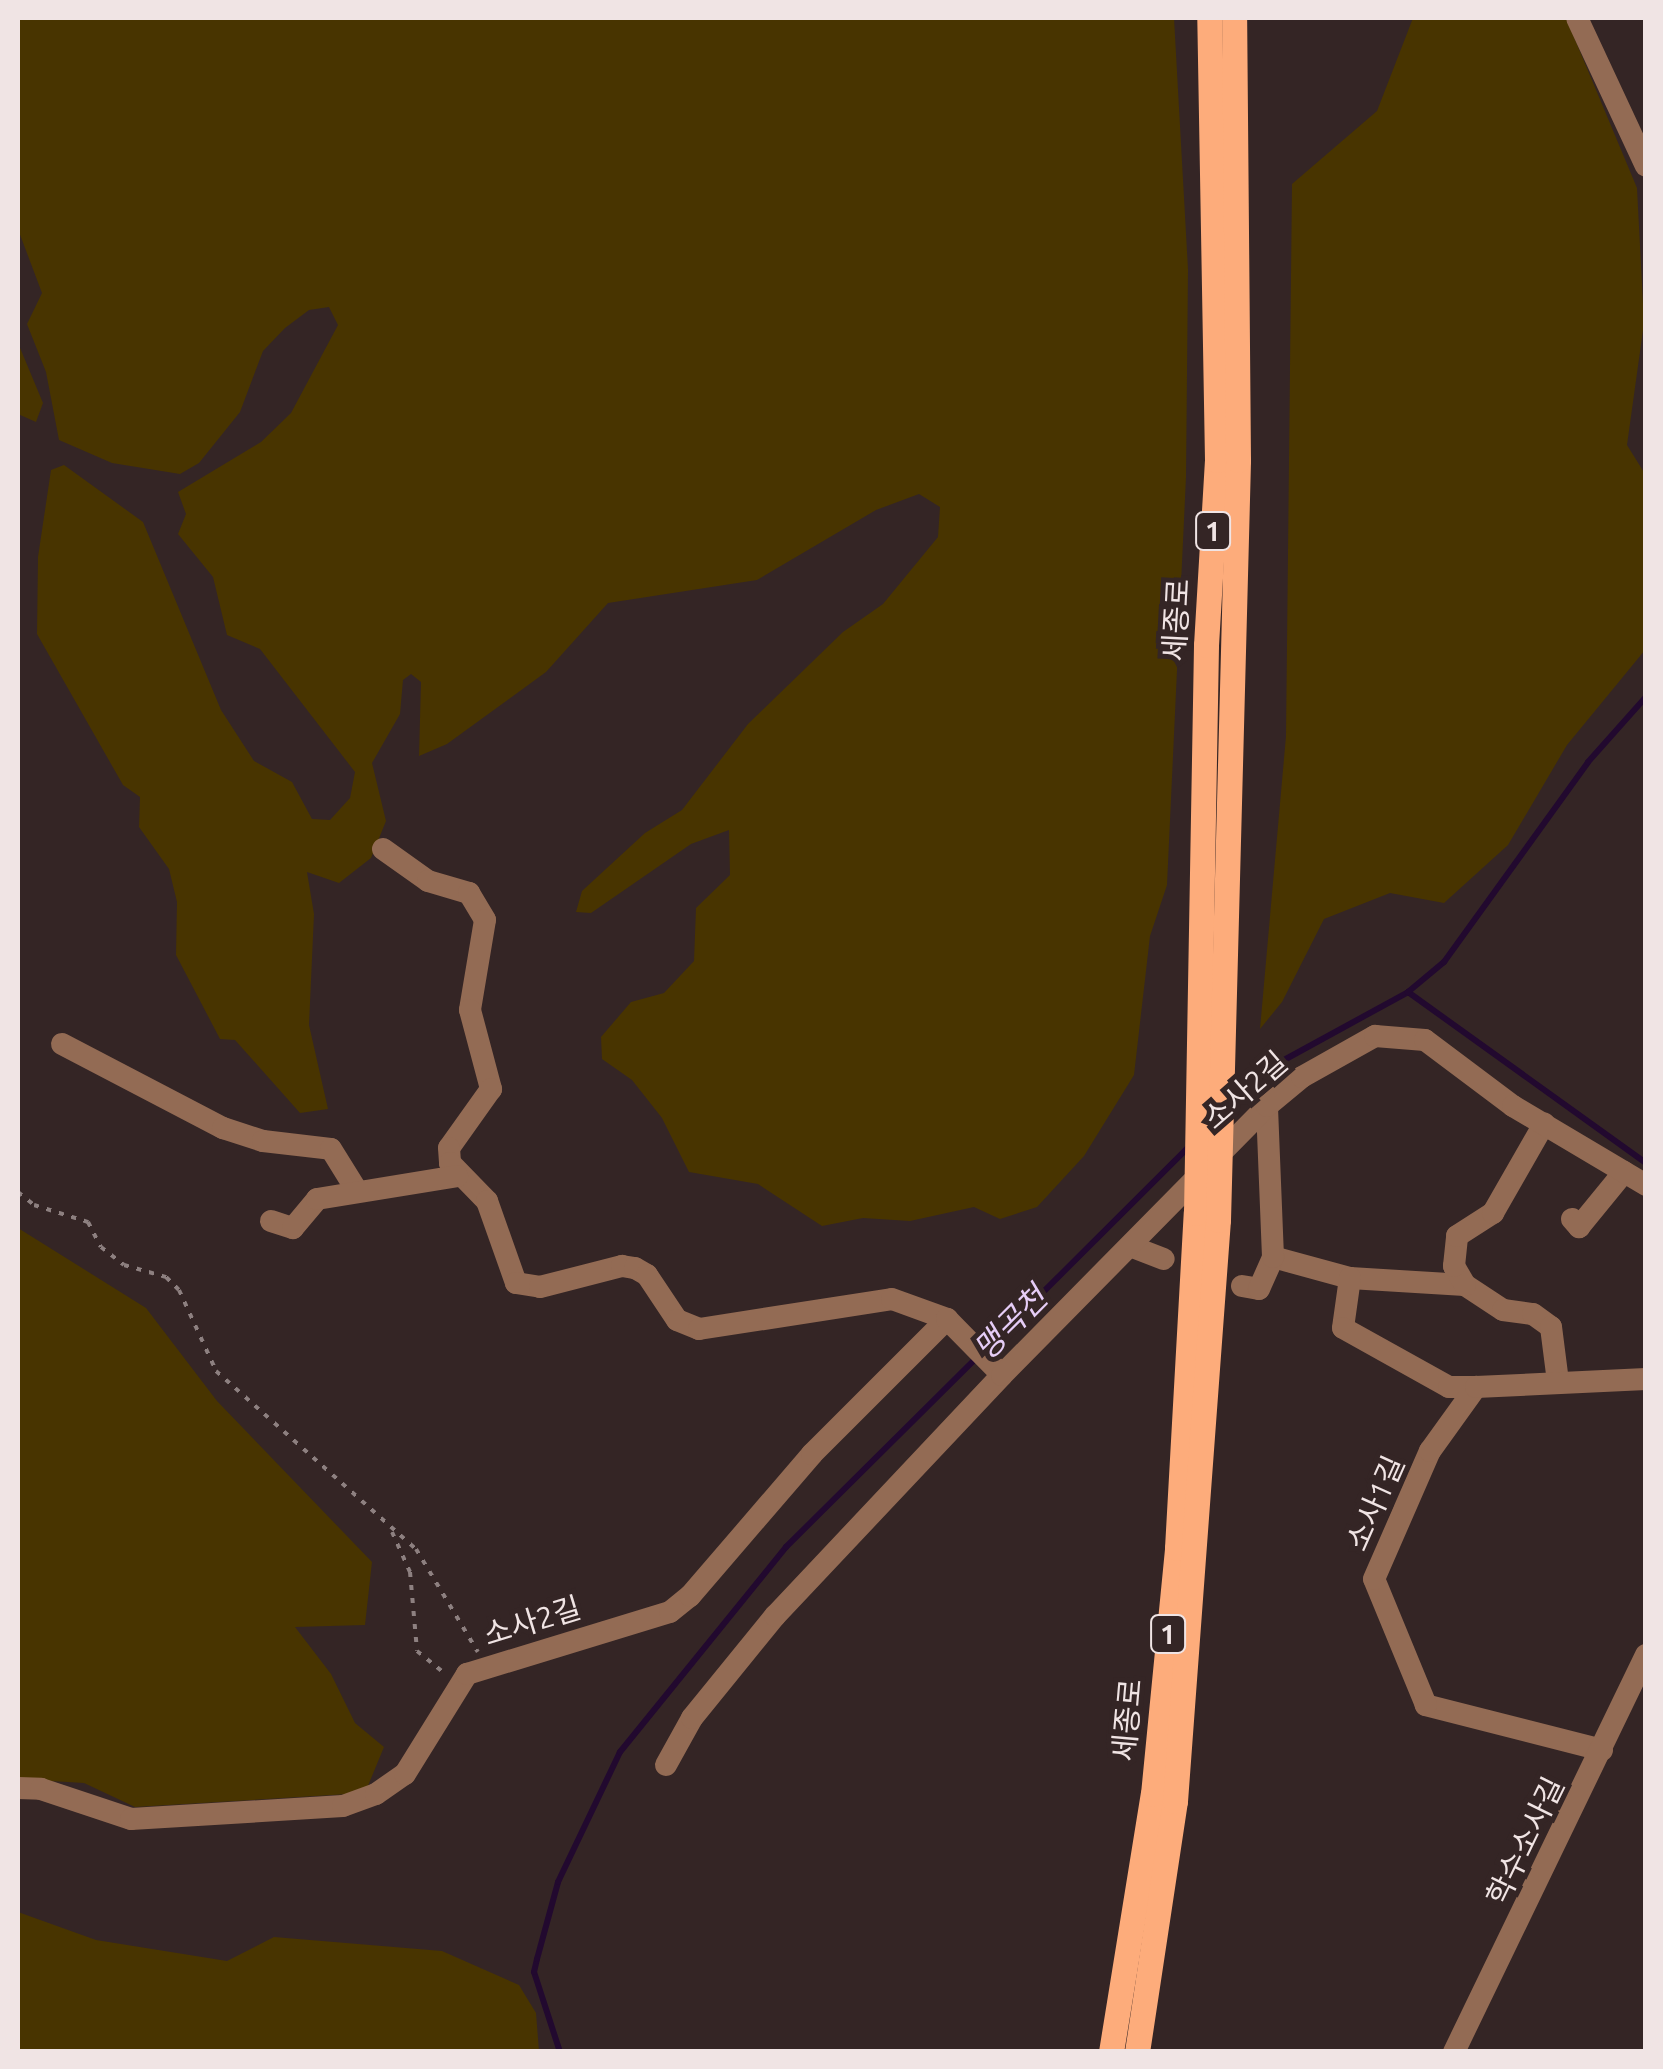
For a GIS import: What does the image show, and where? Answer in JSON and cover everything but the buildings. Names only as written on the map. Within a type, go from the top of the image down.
[{"type":"main road","name":"세종로","points":[[1137,2052],[1175,1802],[1207,1216],[1200,1045],[1206,645],[1217,460],[1209,18]]},
{"type":"main road","name":"세종로","points":[[1110,2052],[1155,1775],[1226,1027],[1229,651],[1238,460],[1234,18]]},
{"type":"street","points":[[1577,18],[1646,166]]},
{"type":"street","points":[[383,849],[428,881],[469,893],[486,920],[470,1010],[491,1089],[449,1148],[457,1176]]},
{"type":"street","name":"소사2길","points":[[666,1765],[692,1718],[775,1616],[999,1371],[1130,1246],[1267,1106],[1357,1046],[1398,1034],[1425,1040],[1544,1124],[1646,1185]]},
{"type":"street","points":[[62,1044],[224,1128],[263,1141],[331,1149],[358,1190]]},
{"type":"street","points":[[1242,1286],[1258,1289],[1273,1257],[1267,1106]]},
{"type":"street","points":[[1544,1124],[1493,1213],[1457,1236],[1454,1266],[1464,1285],[1479,1299],[1533,1314],[1551,1327],[1558,1382]]},
{"type":"street","points":[[1572,1218],[1579,1227],[1624,1172]]},
{"type":"street","points":[[271,1221],[293,1228],[317,1199],[457,1176],[480,1189],[506,1270],[526,1287],[622,1266],[647,1275],[687,1327],[722,1329],[892,1299],[949,1322],[999,1371]]},
{"type":"street","points":[[1130,1246],[1164,1258]]},
{"type":"street","points":[[1273,1257],[1350,1278],[1464,1285]]},
{"type":"street","points":[[1350,1278],[1343,1328],[1449,1387],[1646,1379]]},
{"type":"street","name":"소사2길","points":[[18,1788],[40,1788],[131,1819],[343,1806],[376,1794],[405,1774],[459,1684],[486,1665],[670,1612],[949,1322]]},
{"type":"street","name":"소사1길","points":[[1476,1388],[1430,1451],[1412,1504],[1374,1578],[1426,1704],[1602,1750]]},
{"type":"street","name":"학수소사길","points":[[1454,2052],[1646,1654]]},
{"type":"path","points":[[18,1192],[34,1205],[88,1222],[101,1247],[124,1265],[166,1277],[179,1290],[216,1372],[416,1549],[486,1665]]},
{"type":"path","points":[[390,1528],[410,1572],[416,1652],[459,1684]]},
{"type":"shaded area","points":[[18,18],[1174,18],[1188,269],[1186,477],[1167,885],[1150,936],[1134,1075],[1084,1156],[1037,1207],[1000,1219],[974,1207],[910,1221],[863,1218],[822,1226],[758,1184],[689,1172],[662,1118],[632,1080],[602,1059],[601,1037],[631,1002],[664,993],[694,961],[696,908],[730,875],[729,830],[691,844],[591,913],[576,912],[582,891],[645,833],[682,810],[748,724],[843,632],[883,604],[938,537],[940,507],[919,494],[876,510],[757,580],[608,603],[546,672],[447,744],[419,756],[421,682],[411,674],[403,680],[400,714],[372,763],[386,821],[371,858],[339,883],[307,872],[314,914],[309,1025],[328,1109],[300,1113],[235,1040],[220,1039],[176,955],[177,902],[169,869],[139,827],[140,797],[123,785],[37,634],[38,557],[51,470],[64,465],[143,522],[221,710],[254,761],[292,782],[312,819],[330,820],[350,798],[355,772],[260,649],[227,635],[213,577],[178,534],[186,514],[178,492],[261,442],[291,413],[338,325],[329,307],[309,310],[285,328],[263,351],[240,412],[199,463],[180,474],[112,463],[59,440],[46,372],[27,324],[42,293],[19,232]]},
{"type":"shaded area","points":[[1413,18],[1566,18],[1637,188],[1644,323],[1627,445],[1645,474],[1645,650],[1567,745],[1508,845],[1444,903],[1390,893],[1324,919],[1282,1002],[1260,1029],[1286,736],[1292,184],[1377,111]]},
{"type":"shaded area","points":[[18,343],[43,403],[36,422],[18,414]]},
{"type":"shaded area","points":[[18,1228],[146,1308],[217,1401],[372,1562],[365,1625],[295,1627],[331,1674],[355,1723],[384,1747],[365,1793],[135,1807],[84,1783],[18,1779]]},
{"type":"shaded area","points":[[18,1912],[96,1940],[227,1961],[274,1937],[442,1951],[519,1985],[536,2013],[539,2051],[18,2051]]},
{"type":"waterway","name":"맹곡천","points":[[1227,1112],[1284,1060],[1408,992],[1444,962],[1588,762],[1646,697]]},
{"type":"waterway","points":[[1408,992],[1646,1163]]},
{"type":"waterway","name":"맹곡천","points":[[985,1350],[1189,1147]]},
{"type":"waterway","name":"맹곡천","points":[[560,2052],[534,1972],[558,1882],[620,1752],[786,1547],[976,1358]]}]
